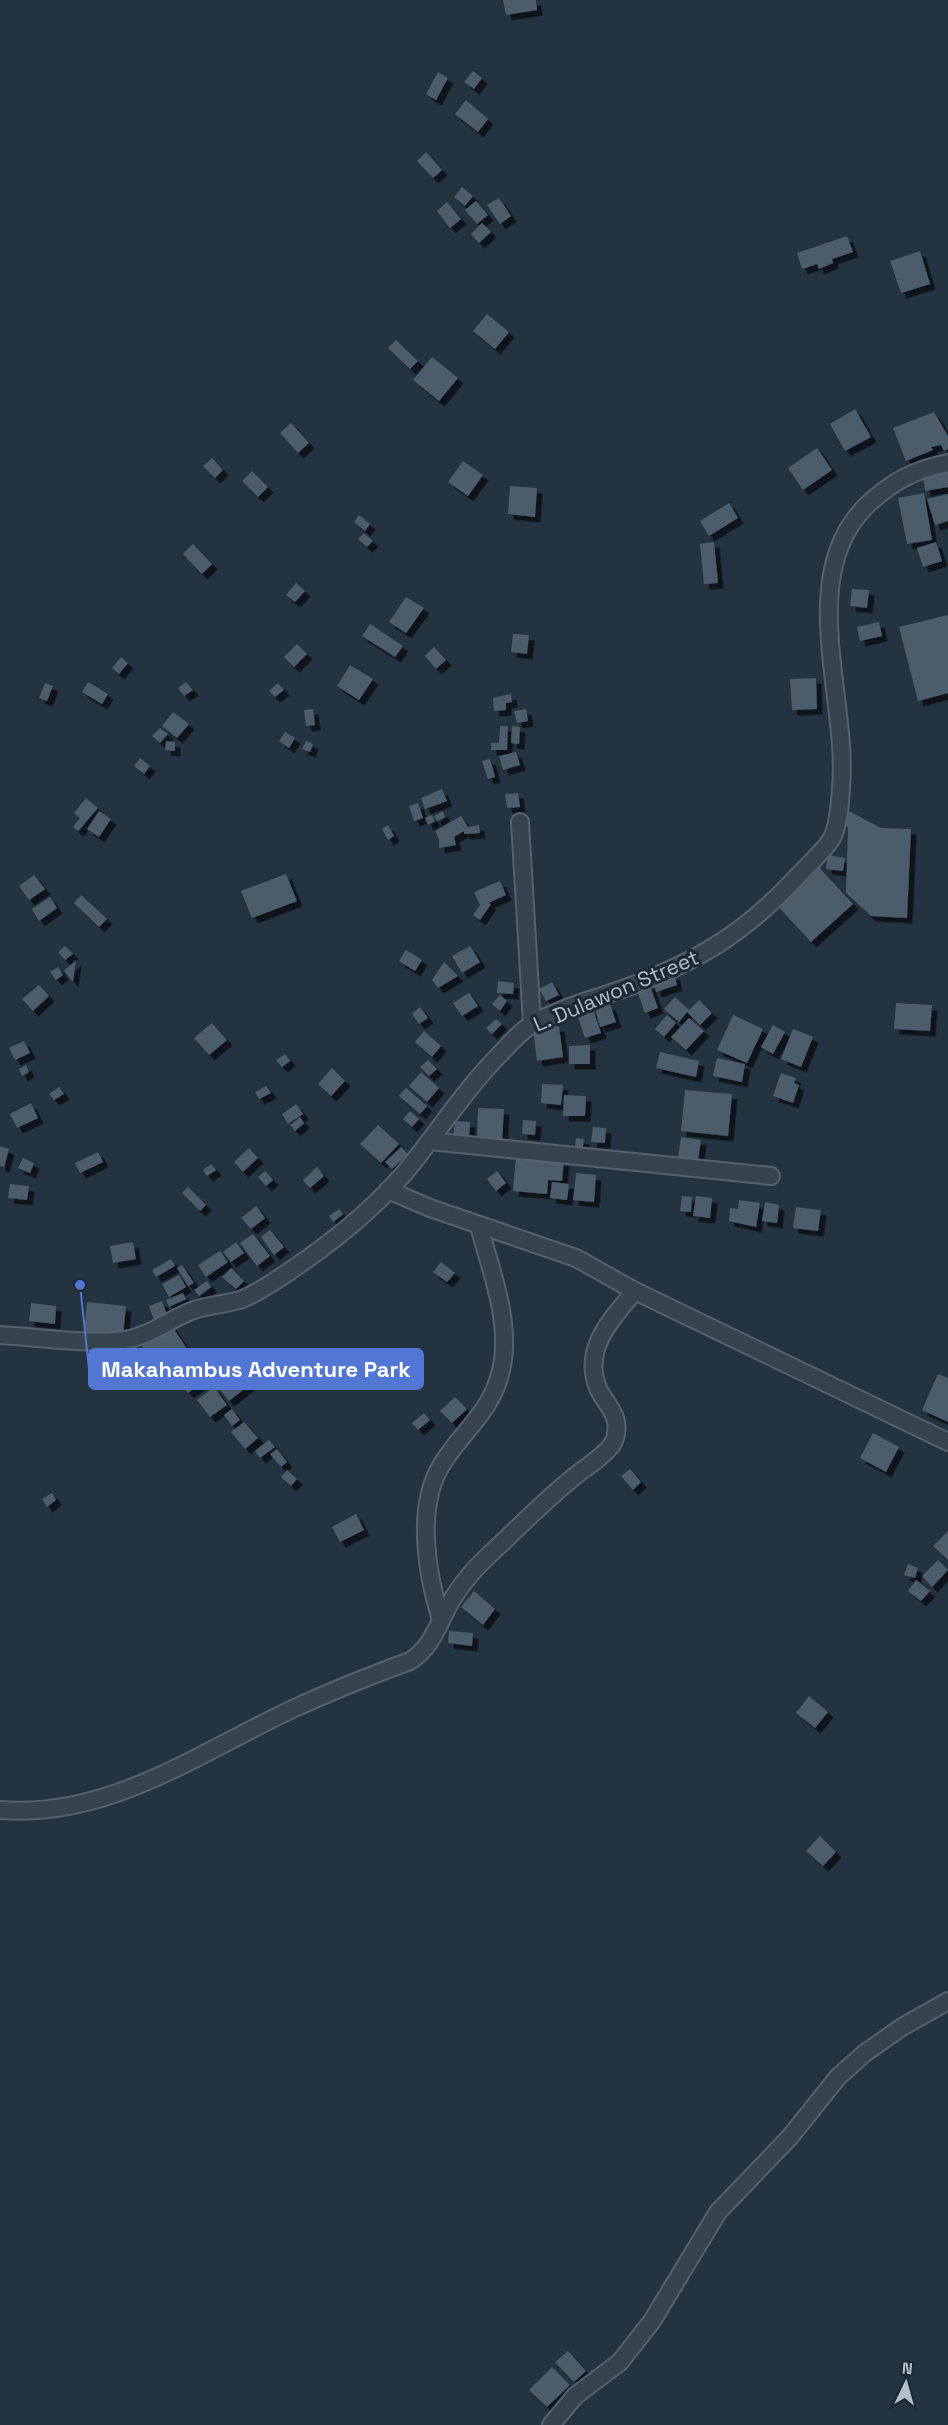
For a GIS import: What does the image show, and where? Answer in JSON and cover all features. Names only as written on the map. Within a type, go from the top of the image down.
[{"type":"street","name":"L. Dulawon Street","points":[[0,1335],[123,1340],[146,1334],[197,1309],[241,1299],[262,1290],[341,1233],[388,1190],[430,1142],[478,1076],[532,1024],[580,1003],[677,968],[712,950],[747,925],[789,885],[832,838],[840,808],[843,774],[838,698],[829,632],[831,578],[837,556],[859,514],[885,488],[923,468],[948,463]]},
{"type":"street","points":[[520,822],[532,1024]]},
{"type":"street","points":[[430,1142],[771,1176]]},
{"type":"street","points":[[388,1190],[479,1226],[576,1258],[635,1291],[948,1442]]},
{"type":"street","points":[[441,1620],[432,1590],[428,1555],[427,1507],[442,1465],[485,1410],[497,1386],[503,1358],[503,1322],[479,1226]]},
{"type":"street","points":[[0,1810],[58,1810],[99,1800],[185,1766],[296,1708],[410,1661],[421,1654],[467,1579],[486,1558],[612,1444],[617,1432],[615,1417],[598,1388],[594,1368],[596,1348],[604,1329],[635,1291]]},
{"type":"street","points":[[551,2425],[575,2396],[620,2362],[652,2321],[718,2212],[790,2137],[838,2077],[874,2046],[948,2001]]},
{"type":"building","points":[[503,0],[536,0],[537,10],[506,15]]},
{"type":"building","points":[[473,71],[482,78],[474,89],[464,82]]},
{"type":"building","points":[[438,72],[448,78],[436,100],[426,94]]},
{"type":"building","points":[[466,100],[488,119],[478,132],[455,114]]},
{"type":"building","points":[[426,152],[442,170],[433,178],[417,161]]},
{"type":"building","points":[[462,187],[473,196],[465,206],[454,197]]},
{"type":"building","points":[[499,198],[511,216],[500,224],[487,205]]},
{"type":"building","points":[[476,201],[488,215],[477,224],[465,210]]},
{"type":"building","points":[[447,202],[461,219],[450,228],[437,211]]},
{"type":"building","points":[[482,223],[491,232],[479,243],[471,234]]},
{"type":"building","points":[[847,236],[853,252],[832,259],[833,263],[819,269],[817,264],[802,269],[797,253]]},
{"type":"building","points":[[920,251],[930,284],[901,293],[890,261]]},
{"type":"building","points":[[487,314],[509,332],[495,349],[473,331]]},
{"type":"building","points":[[396,340],[418,361],[410,369],[388,348]]},
{"type":"building","points":[[432,357],[458,378],[439,401],[413,380]]},
{"type":"building","points":[[855,409],[871,437],[845,451],[830,424]]},
{"type":"building","points":[[934,412],[948,436],[948,449],[944,451],[941,445],[931,447],[933,450],[906,461],[893,428]]},
{"type":"building","points":[[291,423],[309,443],[298,453],[280,433]]},
{"type":"building","points":[[817,448],[832,470],[803,490],[788,468]]},
{"type":"building","points":[[212,458],[223,470],[215,478],[203,466]]},
{"type":"building","points":[[463,461],[483,475],[468,496],[448,482]]},
{"type":"building","points":[[252,471],[268,487],[258,497],[242,481]]},
{"type":"building","points":[[948,471],[948,487],[925,491],[923,475]]},
{"type":"building","points":[[510,486],[537,488],[535,517],[508,514]]},
{"type":"building","points":[[924,493],[932,540],[907,544],[898,498]]},
{"type":"building","points":[[948,494],[948,521],[935,525],[927,499]]},
{"type":"building","points":[[729,503],[738,518],[709,536],[700,521]]},
{"type":"building","points":[[359,515],[370,524],[365,531],[354,522]]},
{"type":"building","points":[[364,533],[373,541],[367,547],[358,539]]},
{"type":"building","points":[[714,542],[718,583],[704,584],[700,544]]},
{"type":"building","points":[[936,542],[942,561],[923,567],[917,548]]},
{"type":"building","points":[[193,544],[212,564],[202,574],[183,554]]},
{"type":"building","points":[[296,583],[305,591],[295,602],[286,595]]},
{"type":"building","points":[[852,589],[869,590],[867,608],[850,606]]},
{"type":"building","points":[[406,597],[424,608],[406,633],[389,622]]},
{"type":"building","points":[[948,615],[948,693],[918,701],[899,627]]},
{"type":"building","points":[[879,622],[882,636],[860,641],[857,627]]},
{"type":"building","points":[[370,624],[403,646],[395,657],[362,636]]},
{"type":"building","points":[[513,634],[529,635],[527,654],[511,652]]},
{"type":"building","points":[[297,644],[307,654],[294,667],[284,657]]},
{"type":"building","points":[[434,647],[446,660],[436,669],[425,656]]},
{"type":"building","points":[[121,657],[128,663],[119,674],[112,668]]},
{"type":"building","points":[[350,665],[373,679],[359,700],[337,686]]},
{"type":"building","points":[[816,678],[817,709],[792,710],[790,679]]},
{"type":"building","points":[[88,682],[108,694],[102,704],[82,692]]},
{"type":"building","points":[[186,682],[193,690],[184,696],[178,688]]},
{"type":"building","points":[[45,683],[53,686],[47,701],[39,698]]},
{"type":"building","points":[[278,683],[284,690],[275,697],[269,691]]},
{"type":"building","points":[[511,694],[512,702],[506,703],[506,710],[494,711],[493,698]]},
{"type":"building","points":[[313,709],[315,725],[306,726],[304,710]]},
{"type":"building","points":[[526,709],[528,721],[517,723],[514,711]]},
{"type":"building","points":[[173,712],[189,724],[177,738],[162,726]]},
{"type":"building","points":[[500,726],[508,726],[507,750],[491,750],[491,743],[499,743]]},
{"type":"building","points":[[512,726],[520,727],[519,744],[511,743]]},
{"type":"building","points":[[160,728],[168,734],[160,743],[152,736]]},
{"type":"building","points":[[285,732],[295,738],[289,748],[279,741]]},
{"type":"building","points":[[166,741],[175,742],[175,751],[165,750]]},
{"type":"building","points":[[306,741],[313,744],[310,752],[302,749]]},
{"type":"building","points":[[516,752],[520,765],[503,770],[499,756]]},
{"type":"building","points":[[140,758],[150,766],[144,774],[134,766]]},
{"type":"building","points":[[490,759],[495,777],[488,779],[482,761]]},
{"type":"building","points":[[442,789],[447,801],[425,809],[421,798]]},
{"type":"building","points":[[518,793],[520,807],[507,808],[505,794]]},
{"type":"building","points":[[86,798],[98,808],[78,831],[73,827],[80,818],[74,813]]},
{"type":"building","points":[[418,803],[423,818],[414,821],[409,806]]},
{"type":"building","points":[[99,811],[111,819],[99,837],[87,829]]},
{"type":"building","points":[[443,811],[445,817],[437,821],[434,816]]},
{"type":"building","points":[[849,811],[881,828],[911,829],[907,918],[871,916],[846,893],[848,827],[842,824]]},
{"type":"building","points":[[432,815],[435,821],[428,825],[425,818]]},
{"type":"building","points":[[461,816],[468,827],[479,825],[480,833],[464,834],[464,831],[454,837],[456,845],[439,848],[439,839],[435,831]]},
{"type":"building","points":[[388,825],[394,836],[388,840],[382,829]]},
{"type":"building","points":[[828,855],[845,858],[843,871],[826,869]]},
{"type":"building","points":[[817,865],[853,904],[811,942],[775,903]]},
{"type":"building","points":[[286,874],[297,901],[252,918],[241,891]]},
{"type":"building","points":[[34,875],[45,889],[29,900],[19,886]]},
{"type":"building","points":[[500,881],[506,895],[488,903],[491,904],[480,920],[473,915],[480,905],[474,892]]},
{"type":"building","points":[[81,895],[107,919],[99,927],[74,903]]},
{"type":"building","points":[[50,897],[57,908],[39,921],[32,909]]},
{"type":"building","points":[[65,946],[73,954],[65,960],[58,952]]},
{"type":"building","points":[[470,946],[480,962],[462,973],[452,956]]},
{"type":"building","points":[[406,950],[422,960],[415,971],[399,961]]},
{"type":"building","points":[[76,960],[73,982],[64,971]]},
{"type":"building","points":[[444,962],[458,976],[438,988],[432,980]]},
{"type":"building","points":[[58,967],[63,975],[56,980],[50,972]]},
{"type":"building","points":[[674,974],[677,985],[656,992],[653,981]]},
{"type":"building","points":[[498,981],[514,983],[513,994],[497,993]]},
{"type":"building","points":[[552,982],[559,995],[546,1001],[539,989]]},
{"type":"building","points":[[649,983],[658,1008],[645,1013],[636,988]]},
{"type":"building","points":[[39,985],[49,996],[33,1011],[22,999]]},
{"type":"building","points":[[469,993],[478,1006],[462,1016],[453,1003]]},
{"type":"building","points":[[500,995],[507,1001],[500,1011],[492,1004]]},
{"type":"building","points":[[675,997],[689,1010],[699,1000],[712,1013],[700,1025],[687,1012],[679,1022],[664,1009]]},
{"type":"building","points":[[896,1003],[932,1005],[930,1031],[894,1029]]},
{"type":"building","points":[[610,1004],[616,1022],[600,1027],[595,1009]]},
{"type":"building","points":[[420,1007],[428,1018],[419,1024],[412,1014]]},
{"type":"building","points":[[593,1009],[601,1033],[585,1038],[577,1014]]},
{"type":"building","points":[[667,1015],[676,1023],[664,1037],[655,1029]]},
{"type":"building","points":[[733,1015],[763,1029],[747,1063],[717,1050]]},
{"type":"building","points":[[689,1018],[704,1031],[686,1050],[671,1037]]},
{"type":"building","points":[[496,1019],[502,1024],[492,1034],[486,1028]]},
{"type":"building","points":[[212,1023],[227,1040],[209,1055],[194,1038]]},
{"type":"building","points":[[773,1025],[785,1032],[773,1054],[761,1047]]},
{"type":"building","points":[[559,1026],[563,1057],[537,1061],[533,1029]]},
{"type":"building","points":[[793,1029],[813,1037],[801,1067],[781,1059]]},
{"type":"building","points":[[424,1031],[441,1046],[432,1057],[415,1042]]},
{"type":"building","points":[[24,1041],[30,1053],[15,1060],[9,1048]]},
{"type":"building","points":[[590,1045],[590,1064],[569,1064],[569,1046]]},
{"type":"building","points":[[660,1052],[699,1061],[696,1077],[656,1068]]},
{"type":"building","points":[[285,1054],[290,1061],[282,1067],[276,1060]]},
{"type":"building","points":[[717,1058],[745,1064],[742,1082],[713,1076]]},
{"type":"building","points":[[428,1060],[437,1069],[429,1076],[420,1067]]},
{"type":"building","points":[[26,1065],[29,1072],[22,1076],[19,1069]]},
{"type":"building","points":[[332,1068],[345,1081],[331,1096],[318,1084]]},
{"type":"building","points":[[421,1072],[439,1088],[427,1102],[409,1086]]},
{"type":"building","points":[[781,1073],[796,1078],[794,1083],[799,1085],[793,1103],[773,1096]]},
{"type":"building","points":[[542,1084],[563,1085],[561,1105],[541,1103]]},
{"type":"building","points":[[266,1086],[271,1093],[259,1099],[255,1092]]},
{"type":"building","points":[[59,1087],[64,1094],[54,1100],[49,1094]]},
{"type":"building","points":[[406,1088],[427,1106],[420,1114],[399,1096]]},
{"type":"building","points":[[685,1090],[732,1094],[728,1136],[681,1131]]},
{"type":"building","points":[[564,1095],[586,1096],[585,1116],[563,1116]]},
{"type":"building","points":[[31,1103],[38,1118],[17,1128],[10,1114]]},
{"type":"building","points":[[296,1104],[303,1114],[288,1124],[282,1114]]},
{"type":"building","points":[[478,1108],[504,1109],[502,1141],[477,1140]]},
{"type":"building","points":[[410,1111],[419,1119],[412,1127],[403,1119]]},
{"type":"building","points":[[300,1117],[304,1123],[295,1131],[290,1125]]},
{"type":"building","points":[[523,1120],[536,1121],[535,1135],[522,1134]]},
{"type":"building","points":[[455,1121],[470,1122],[469,1138],[453,1137]]},
{"type":"building","points":[[378,1125],[399,1144],[381,1163],[360,1144]]},
{"type":"building","points":[[593,1127],[606,1128],[605,1143],[591,1142]]},
{"type":"building","points":[[681,1137],[701,1140],[698,1160],[678,1157]]},
{"type":"building","points":[[576,1138],[584,1139],[582,1154],[574,1153]]},
{"type":"building","points":[[0,1146],[9,1149],[4,1167],[0,1166]]},
{"type":"building","points":[[401,1147],[408,1154],[392,1169],[385,1162]]},
{"type":"building","points":[[249,1148],[258,1158],[243,1172],[234,1162]]},
{"type":"building","points":[[98,1152],[103,1162],[80,1173],[75,1163]]},
{"type":"building","points":[[516,1156],[564,1161],[562,1181],[548,1180],[547,1194],[513,1191]]},
{"type":"building","points":[[23,1158],[34,1163],[30,1173],[18,1168]]},
{"type":"building","points":[[211,1164],[216,1170],[207,1176],[203,1170]]},
{"type":"building","points":[[317,1167],[324,1176],[310,1188],[303,1180]]},
{"type":"building","points":[[265,1171],[273,1180],[266,1186],[258,1177]]},
{"type":"building","points":[[497,1171],[506,1183],[496,1191],[487,1179]]},
{"type":"building","points":[[576,1173],[596,1175],[594,1202],[573,1200]]},
{"type":"building","points":[[552,1182],[569,1184],[567,1200],[550,1198]]},
{"type":"building","points":[[10,1184],[29,1186],[27,1200],[8,1198]]},
{"type":"building","points":[[188,1187],[206,1205],[200,1211],[182,1193]]},
{"type":"building","points":[[682,1196],[692,1197],[691,1212],[680,1211]]},
{"type":"building","points":[[696,1196],[712,1198],[710,1218],[693,1216]]},
{"type":"building","points":[[739,1200],[760,1203],[756,1227],[729,1221],[730,1208],[738,1209]]},
{"type":"building","points":[[765,1202],[779,1205],[777,1223],[762,1221]]},
{"type":"building","points":[[256,1206],[265,1218],[251,1229],[241,1218]]},
{"type":"building","points":[[796,1207],[821,1210],[818,1231],[793,1228]]},
{"type":"building","points":[[339,1209],[343,1214],[333,1222],[329,1216]]},
{"type":"building","points":[[270,1230],[284,1247],[274,1255],[261,1237]]},
{"type":"building","points":[[253,1234],[270,1256],[257,1266],[240,1243]]},
{"type":"building","points":[[133,1242],[136,1259],[113,1263],[110,1246]]},
{"type":"building","points":[[236,1242],[244,1253],[231,1262],[223,1252]]},
{"type":"building","points":[[220,1251],[228,1262],[206,1277],[198,1265]]},
{"type":"building","points":[[171,1259],[175,1266],[156,1277],[152,1270]]},
{"type":"building","points":[[441,1262],[455,1273],[447,1282],[433,1272]]},
{"type":"building","points":[[182,1265],[194,1283],[188,1286],[177,1268]]},
{"type":"building","points":[[231,1268],[244,1281],[236,1289],[222,1277]]},
{"type":"building","points":[[179,1275],[186,1287],[169,1297],[162,1284]]},
{"type":"building","points":[[207,1281],[211,1287],[199,1296],[194,1290]]},
{"type":"building","points":[[183,1293],[186,1299],[169,1307],[166,1300]]},
{"type":"building","points":[[162,1301],[167,1315],[154,1320],[149,1306]]},
{"type":"building","points":[[87,1302],[126,1306],[123,1335],[84,1332]]},
{"type":"building","points":[[31,1303],[56,1306],[55,1324],[29,1321]]},
{"type":"building","points":[[171,1325],[188,1350],[159,1370],[141,1345]]},
{"type":"building","points":[[188,1357],[206,1380],[188,1393],[171,1370]]},
{"type":"building","points":[[232,1366],[249,1385],[229,1401],[213,1381]]},
{"type":"building","points":[[938,1374],[948,1378],[948,1422],[922,1410]]},
{"type":"building","points":[[214,1387],[227,1405],[210,1417],[197,1400]]},
{"type":"building","points":[[455,1397],[467,1409],[452,1423],[440,1411]]},
{"type":"building","points":[[232,1409],[240,1420],[232,1426],[224,1415]]},
{"type":"building","points":[[424,1413],[430,1420],[418,1430],[412,1423]]},
{"type":"building","points":[[244,1422],[258,1438],[245,1449],[231,1432]]},
{"type":"building","points":[[873,1433],[899,1447],[886,1472],[860,1458]]},
{"type":"building","points":[[269,1440],[275,1447],[260,1458],[255,1451]]},
{"type":"building","points":[[277,1449],[287,1462],[281,1467],[270,1454]]},
{"type":"building","points":[[630,1469],[641,1482],[633,1490],[621,1476]]},
{"type":"building","points":[[287,1470],[297,1479],[291,1486],[281,1477]]},
{"type":"building","points":[[52,1493],[56,1500],[47,1507],[42,1499]]},
{"type":"building","points":[[356,1514],[364,1530],[340,1542],[332,1527]]},
{"type":"building","points":[[948,1531],[948,1560],[933,1546]]},
{"type":"building","points":[[938,1560],[948,1570],[932,1587],[922,1576]]},
{"type":"building","points":[[908,1564],[918,1568],[915,1578],[904,1575]]},
{"type":"building","points":[[916,1580],[930,1591],[921,1601],[908,1591]]},
{"type":"building","points":[[474,1591],[495,1609],[483,1625],[461,1607]]},
{"type":"building","points":[[449,1631],[473,1633],[472,1646],[448,1643]]},
{"type":"building","points":[[809,1696],[828,1712],[815,1728],[796,1713]]},
{"type":"building","points":[[820,1836],[836,1852],[823,1866],[806,1851]]},
{"type":"building","points":[[568,2351],[586,2371],[574,2382],[555,2362]]},
{"type":"building","points":[[552,2367],[570,2385],[547,2407],[529,2390]]},
{"type":"place","name":"Makahambus Adventure Park","points":[[80,1285]]}]
